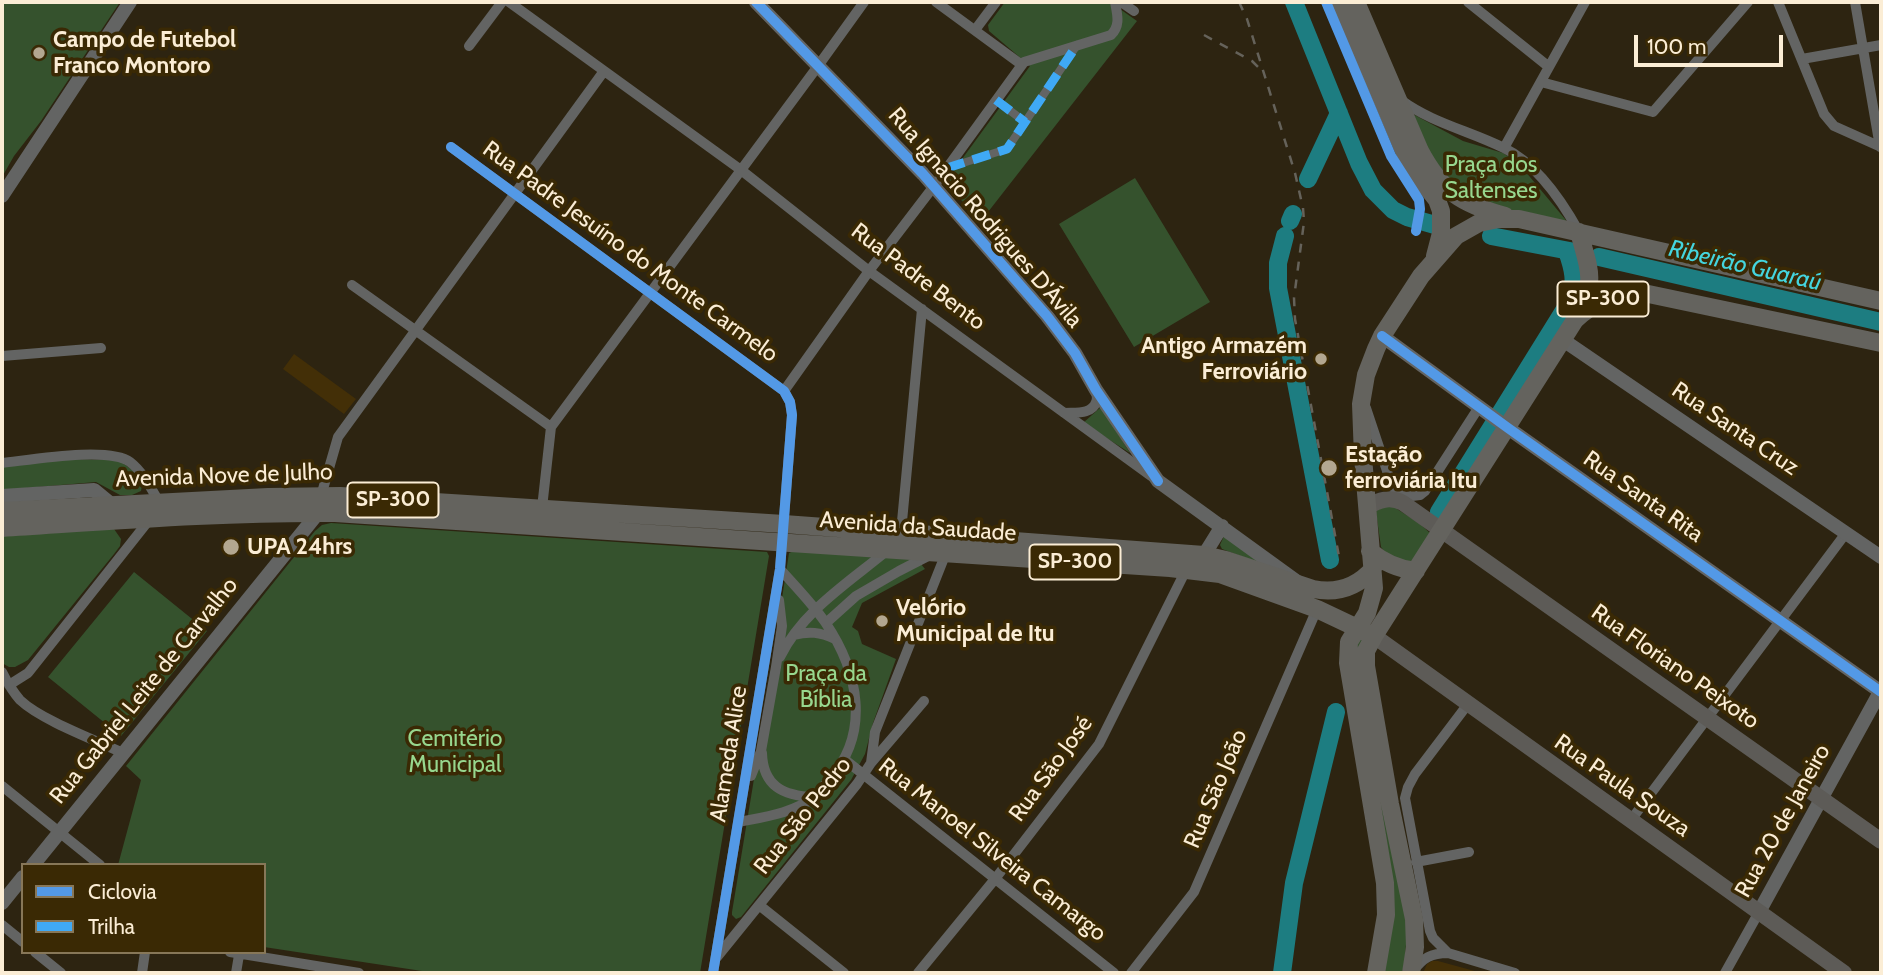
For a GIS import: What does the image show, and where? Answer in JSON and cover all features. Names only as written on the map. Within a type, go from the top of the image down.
[{"type":"main road","points":[[1340,2],[1404,152],[1440,207],[1443,225],[1433,260]]},
{"type":"main road","points":[[1356,2],[1430,170],[1442,185],[1468,203],[1519,219]]},
{"type":"main road","name":"SP-300","points":[[1371,560],[1363,457],[1362,399],[1366,375],[1382,336],[1406,297],[1433,260],[1455,236],[1471,226],[1498,219],[1519,219],[1881,301]]},
{"type":"main road","points":[[1575,320],[1587,293],[1590,278],[1579,232]]},
{"type":"main road","name":"SP-300","points":[[1374,636],[1505,426],[1575,320],[1605,298],[1639,292],[1881,343]]},
{"type":"main road","points":[[1367,507],[1380,500],[1399,498]]},
{"type":"main road","name":"Rua Floriano Peixoto","points":[[1399,498],[1881,841]]},
{"type":"main road","name":"Avenida Nove de Julho","points":[[2,528],[293,513],[312,507],[319,501],[319,504],[369,499],[542,508],[783,533]]},
{"type":"main road","name":"Avenida Nove de Julho","points":[[2,511],[159,502],[319,504],[530,525],[783,533]]},
{"type":"main road","name":"Avenida da Saudade","points":[[783,533],[901,532],[941,547],[1204,555],[1327,591],[1344,589],[1359,582],[1371,560]]},
{"type":"main road","name":"Avenida da Saudade","points":[[783,533],[889,549],[902,540],[922,540],[941,547],[1220,574],[1317,608],[1374,636]]},
{"type":"main road","points":[[1376,973],[1384,936],[1386,901],[1383,869],[1349,676],[1349,642],[1367,613],[1374,588],[1371,560],[1416,570]]},
{"type":"main road","points":[[1374,636],[1366,651],[1366,666],[1413,919],[1415,947],[1411,973]]},
{"type":"main road","name":"Rua Paula Souza","points":[[1374,636],[1844,973]]},
{"type":"street","points":[[2,196],[130,2]]},
{"type":"street","points":[[469,46],[502,2]]},
{"type":"street","name":"Rua Padre Bento","points":[[509,2],[741,170],[869,271],[1303,586]]},
{"type":"street","name":"Rua Ignacio Rodrigues D'Ávila","points":[[756,2],[934,186],[1047,316],[1075,353],[1096,390],[1158,481]]},
{"type":"street","points":[[542,508],[551,427],[864,2]]},
{"type":"street","points":[[936,2],[1022,65]]},
{"type":"street","points":[[975,30],[996,2]]},
{"type":"street","points":[[784,391],[1024,62],[1111,35],[1118,24],[1115,2]]},
{"type":"street","points":[[1121,2],[1134,11]]},
{"type":"street","points":[[1468,2],[1549,67]]},
{"type":"street","points":[[1504,148],[1586,2]]},
{"type":"street","points":[[1541,82],[1653,112],[1748,2]]},
{"type":"street","points":[[1778,2],[1824,114],[1834,126],[1880,147]]},
{"type":"street","points":[[1855,2],[1880,147]]},
{"type":"street","points":[[947,168],[1007,149],[1077,45]]},
{"type":"street","points":[[1802,59],[1881,45]]},
{"type":"street","points":[[319,504],[338,436],[604,71]]},
{"type":"street","points":[[1396,96],[1430,117],[1504,148],[1522,160],[1545,182],[1579,232]]},
{"type":"street","points":[[996,100],[1025,122]]},
{"type":"street","name":"Rua Padre Jesuíno do Monte Carmelo","points":[[451,147],[784,391]]},
{"type":"street","points":[[352,285],[551,427]]},
{"type":"street","points":[[901,532],[922,309]]},
{"type":"street","name":"Rua Santa Rita","points":[[1382,336],[1881,691]]},
{"type":"street","name":"Rua Santa Cruz","points":[[1563,340],[1881,557]]},
{"type":"street","points":[[2,356],[101,348]]},
{"type":"street","points":[[1064,413],[1091,410],[1096,402],[1096,390]]},
{"type":"street","name":"Alameda Alice","points":[[713,973],[780,569],[792,415],[790,402],[784,391]]},
{"type":"street","points":[[1362,399],[1391,483],[1399,498],[1420,495],[1425,491],[1483,410]]},
{"type":"street","points":[[2,463],[63,456],[115,456],[129,461],[142,474],[159,502]]},
{"type":"street","points":[[2,496],[94,490],[111,505]]},
{"type":"street","name":"Rua Gabriel Leite de Carvalho","points":[[35,863],[319,504]]},
{"type":"street","points":[[9,685],[28,673],[149,519]]},
{"type":"street","points":[[1186,570],[1204,555],[1222,526]]},
{"type":"street","points":[[1631,820],[1846,533]]},
{"type":"street","points":[[826,623],[856,596],[941,547]]},
{"type":"street","name":"Rua São Pedro","points":[[871,763],[875,732],[941,547]]},
{"type":"street","points":[[776,667],[784,649],[815,609],[889,549]]},
{"type":"street","points":[[869,566],[876,583]]},
{"type":"street","points":[[739,822],[774,815],[794,808],[814,796],[844,759],[855,731],[855,695],[848,665],[826,623],[780,569]]},
{"type":"street","name":"Rua São José","points":[[918,973],[995,879],[1105,735],[1186,570]]},
{"type":"street","points":[[745,784],[761,751],[776,667],[782,626],[778,584]]},
{"type":"street","name":"Rua São João","points":[[1131,973],[1194,892],[1317,608]]},
{"type":"street","points":[[794,635],[812,632],[835,639]]},
{"type":"street","points":[[2,673],[27,706],[123,753]]},
{"type":"street","name":"Rua 20 de Janeiro","points":[[1725,973],[1881,691]]},
{"type":"street","name":"Rua São Pedro","points":[[715,960],[871,763],[924,701]]},
{"type":"street","points":[[1448,953],[1433,938],[1430,931],[1405,806],[1405,793],[1415,774],[1468,704]]},
{"type":"street","points":[[761,751],[764,771],[775,786],[789,793],[814,796]]},
{"type":"street","name":"Rua Manoel Silveira Camargo","points":[[844,759],[1114,973]]},
{"type":"street","points":[[2,786],[98,863]]},
{"type":"street","points":[[1416,862],[1469,852]]},
{"type":"street","points":[[2,904],[21,880]]},
{"type":"street","points":[[759,905],[844,973]]},
{"type":"street","points":[[2,925],[21,940]]},
{"type":"street","points":[[1411,973],[1427,956],[1437,953],[1448,953],[1515,973]]},
{"type":"street","points":[[37,954],[61,973]]},
{"type":"street","points":[[142,973],[145,954]]},
{"type":"street","points":[[235,954],[236,973]]},
{"type":"street","points":[[240,954],[329,971],[359,973]]},
{"type":"shaded area","points":[[294,354],[356,399],[344,414],[283,369]]},
{"type":"shaded area","points":[[1432,961],[1482,973],[1423,973],[1427,964]]},
{"type":"green space","name":"Campo de Futebol Franco Montoro","points":[[2,2],[120,2],[2,177]]},
{"type":"green space","points":[[1005,2],[1110,2],[1137,21],[981,221],[946,181],[1030,66],[989,31],[988,25]]},
{"type":"green space","name":"Praça dos Saltenses","points":[[1409,112],[1463,141],[1503,153],[1520,165],[1569,225],[1492,207],[1466,196],[1434,166]]},
{"type":"green space","points":[[1135,178],[1210,302],[1134,347],[1059,224]]},
{"type":"green space","points":[[1101,407],[1130,453],[1083,423]]},
{"type":"green space","points":[[65,459],[119,460],[141,477],[141,491],[132,495],[120,495],[96,482],[2,490],[2,466]]},
{"type":"green space","points":[[1389,504],[1431,534],[1412,565],[1388,556],[1381,547],[1376,512],[1381,505]]},
{"type":"green space","name":"Cemitério Municipal","points":[[331,523],[767,552],[769,556],[700,973],[435,973],[266,947],[266,863],[119,863],[141,780],[126,766],[322,525]]},
{"type":"green space","points":[[114,529],[121,539],[120,546],[28,660],[15,667],[2,663],[2,535]]},
{"type":"green space","points":[[1224,536],[1261,560],[1257,562],[1222,549],[1220,545]]},
{"type":"green space","name":"Praça da Bíblia","points":[[796,550],[916,558],[925,569],[862,603],[852,627],[858,631],[862,644],[896,659],[865,754],[851,780],[741,917],[736,919],[732,912],[789,553]]},
{"type":"green space","points":[[134,572],[207,631],[121,736],[48,677]]},
{"type":"green space","points":[[1360,633],[1363,634],[1407,928],[1402,973],[1383,973],[1389,939],[1353,660]]},
{"type":"waterway","name":"Ribeirão Guaraú","points":[[1294,2],[1359,163],[1373,190],[1393,210],[1435,225]]},
{"type":"waterway","points":[[1308,179],[1339,113]]},
{"type":"waterway","points":[[1290,221],[1293,214]]},
{"type":"waterway","points":[[1285,236],[1278,263],[1278,288],[1330,560]]},
{"type":"waterway","name":"Ribeirão Guaraú","points":[[1491,236],[1575,252]]},
{"type":"waterway","points":[[1439,512],[1570,301],[1573,276],[1567,251]]},
{"type":"waterway","name":"Ribeirão Guaraú","points":[[1599,257],[1881,322]]},
{"type":"waterway","points":[[1282,973],[1294,883],[1336,712]]},
{"type":"railway","points":[[1239,2],[1247,19],[1295,173],[1303,208],[1304,222],[1294,298],[1295,319],[1340,562]]},
{"type":"railway","points":[[1204,35],[1252,61],[1262,71]]},
{"type":"marked path","points":[[947,168],[1007,149],[1077,45]]},
{"type":"marked path","points":[[996,100],[1025,122]]},
{"type":"cycle path","points":[[756,2],[923,174],[1047,316],[1075,353],[1096,390],[1158,481]]},
{"type":"cycle path","points":[[1326,2],[1391,156],[1419,200],[1416,231]]},
{"type":"cycle path","points":[[451,147],[784,391],[790,402],[792,415],[780,569],[713,973]]},
{"type":"cycle path","points":[[1382,336],[1881,692]]},
{"type":"place","name":"Campo de Futebol Franco Montoro","points":[[39,53]]},
{"type":"place","name":"Antigo Armazém Ferroviário","points":[[1321,359]]},
{"type":"place","name":"Estação ferroviária Itu","points":[[1329,468]]},
{"type":"place","name":"UPA 24hrs","points":[[231,547]]},
{"type":"place","name":"Velório Municipal de Itu","points":[[882,621]]}]
